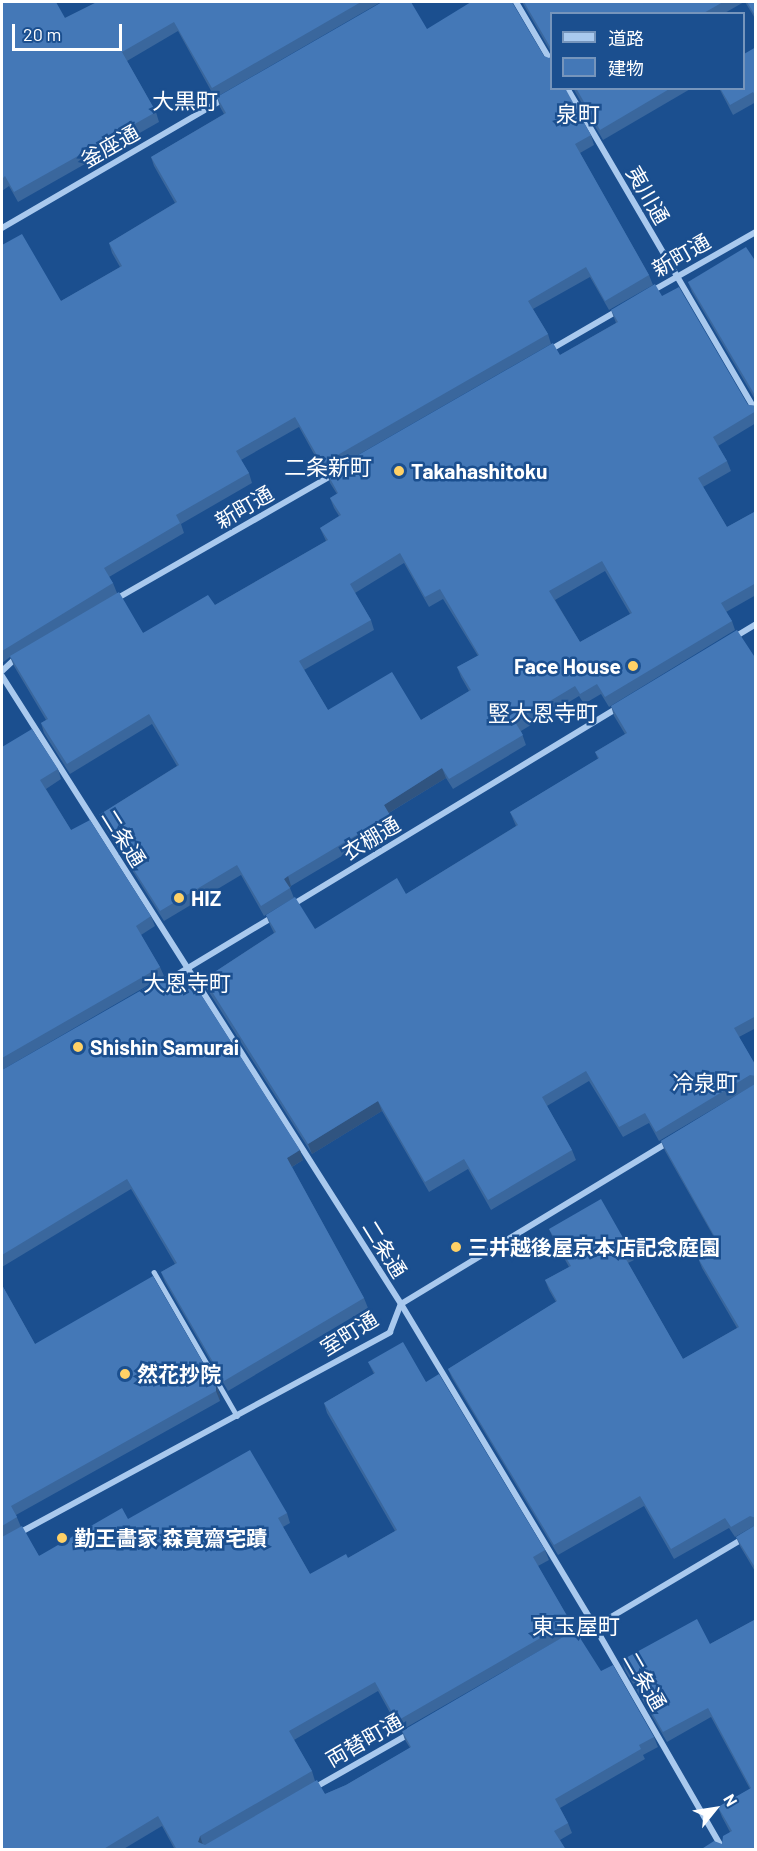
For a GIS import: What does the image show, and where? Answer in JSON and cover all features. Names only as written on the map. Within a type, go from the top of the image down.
[{"type":"street","points":[[516,2],[550,60]]},
{"type":"street","name":"夷川通","points":[[568,90],[756,412]]},
{"type":"street","name":"釜座通","points":[[2,228],[227,97]]},
{"type":"street","name":"新町通","points":[[646,295],[756,232]]},
{"type":"street","points":[[542,354],[625,307]]},
{"type":"street","name":"新町通","points":[[106,605],[345,468]]},
{"type":"street","points":[[725,643],[756,624]]},
{"type":"street","points":[[2,671],[23,653]]},
{"type":"street","name":"二条通","points":[[2,676],[400,1304],[595,1627],[723,1850]]},
{"type":"street","name":"衣棚通","points":[[289,907],[624,704]]},
{"type":"street","points":[[156,987],[279,914]]},
{"type":"street","name":"室町通","points":[[12,1537],[390,1332],[400,1304],[674,1138]]},
{"type":"street","points":[[565,1645],[756,1531]]},
{"type":"street","name":"両替町通","points":[[309,1791],[421,1727]]},
{"type":"lane","points":[[154,1272],[237,1416]]},
{"type":"building","points":[[2,2],[56,2],[65,18],[97,2],[361,2],[212,88],[174,22],[122,52],[156,112],[14,192],[5,176],[2,179]]},
{"type":"building","points":[[382,2],[411,2],[427,29],[471,2],[512,2],[544,56],[550,57],[550,90],[566,90],[591,135],[575,144],[649,275],[605,301],[586,267],[528,301],[548,334],[322,464],[295,417],[236,451],[249,473],[176,515],[180,523],[104,568],[113,583],[2,651],[2,245],[22,234],[61,301],[122,266],[109,243],[177,202],[151,157],[226,113],[217,97]]},
{"type":"building","points":[[524,2],[723,2],[706,12],[550,12],[550,47]]},
{"type":"building","points":[[747,2],[756,2],[756,17]]},
{"type":"building","points":[[756,47],[756,97],[753,92],[730,105],[721,90],[745,90],[745,53]]},
{"type":"building","points":[[577,90],[668,90],[600,130]]},
{"type":"building","points":[[746,247],[756,262],[756,397],[688,282]]},
{"type":"building","points":[[655,284],[662,296],[679,287],[748,405],[756,406],[756,411],[713,437],[727,461],[698,478],[727,527],[756,511],[756,583],[721,603],[732,621],[605,697],[597,684],[580,694],[575,686],[515,722],[523,735],[449,779],[442,768],[384,805],[390,815],[288,876],[284,879],[290,888],[261,906],[237,865],[160,911],[99,815],[179,765],[149,714],[67,764],[41,723],[48,719],[10,656],[119,592],[143,633],[208,595],[215,605],[328,540],[320,528],[341,515],[330,498],[338,493],[327,473],[553,343],[560,355],[618,322],[611,310]],"holes":[[[400,553],[425,597],[440,589],[479,655],[457,667],[471,690],[421,720],[392,672],[328,710],[299,661],[371,620],[350,584]],[[602,561],[632,613],[580,642],[549,591]]]},
{"type":"building","points":[[737,630],[756,659],[756,1016],[734,1028],[756,1066],[756,1076],[750,1075],[656,1132],[645,1113],[619,1127],[586,1071],[542,1097],[572,1150],[488,1200],[464,1159],[425,1182],[378,1101],[308,1144],[204,979],[276,932],[266,915],[295,897],[315,929],[397,878],[406,894],[518,825],[510,812],[599,758],[595,752],[627,733],[611,706]]},
{"type":"building","points":[[32,729],[58,769],[40,780],[71,830],[90,820],[151,916],[136,926],[160,967],[2,1058],[2,747]]},
{"type":"building","points":[[166,976],[174,990],[178,988],[181,993],[195,985],[300,1150],[287,1158],[364,1298],[224,1381],[161,1272],[177,1263],[127,1179],[2,1255],[2,1070]]},
{"type":"building","points":[[756,1082],[756,1518],[750,1516],[731,1527],[725,1518],[671,1549],[640,1496],[554,1545],[448,1369],[557,1301],[545,1280],[571,1266],[549,1229],[601,1199],[630,1250],[623,1254],[683,1359],[739,1327],[698,1258],[720,1246],[661,1141]]},
{"type":"building","points":[[153,1276],[216,1385],[216,1391],[11,1506],[17,1517],[2,1526],[2,1285],[35,1344]]},
{"type":"building","points":[[403,1342],[426,1382],[439,1374],[545,1550],[533,1557],[570,1621],[397,1721],[375,1682],[289,1731],[312,1771],[200,1836],[198,1842],[205,1845],[317,1780],[325,1794],[346,1785],[411,1747],[402,1731],[575,1630],[601,1671],[613,1665],[654,1737],[639,1745],[641,1749],[555,1799],[568,1823],[554,1831],[566,1850],[177,1850],[158,1816],[102,1850],[2,1850],[2,1537],[22,1526],[39,1556],[122,1508],[128,1519],[250,1450],[287,1513],[278,1518],[310,1574],[346,1554],[348,1558],[397,1530],[324,1403],[375,1373],[368,1362]]},
{"type":"building","points":[[756,1525],[756,1569],[736,1537]]},
{"type":"building","points":[[697,1619],[710,1644],[756,1619],[756,1850],[700,1850],[714,1841],[722,1844],[723,1836],[732,1831],[718,1807],[751,1788],[708,1708],[663,1732],[622,1660]]},
{"type":"place","name":"Takahashitoku","points":[[399,471]]},
{"type":"place","name":"Face House","points":[[633,666]]},
{"type":"place","name":"HIZ","points":[[179,898]]},
{"type":"place","name":"Shishin Samurai","points":[[78,1047]]},
{"type":"place","name":"三井越後屋京本店記念庭園","points":[[456,1247]]},
{"type":"place","name":"然花抄院","points":[[125,1374]]},
{"type":"place","name":"勤王畵家 森寛齋宅蹟","points":[[62,1538]]},
{"type":"district","name":"大黒町","points":[[185,101]]},
{"type":"district","name":"泉町","points":[[578,114]]},
{"type":"district","name":"二条新町","points":[[328,467]]},
{"type":"district","name":"竪大恩寺町","points":[[543,713]]},
{"type":"district","name":"大恩寺町","points":[[187,983]]},
{"type":"district","name":"冷泉町","points":[[705,1083]]},
{"type":"district","name":"東玉屋町","points":[[576,1626]]}]
